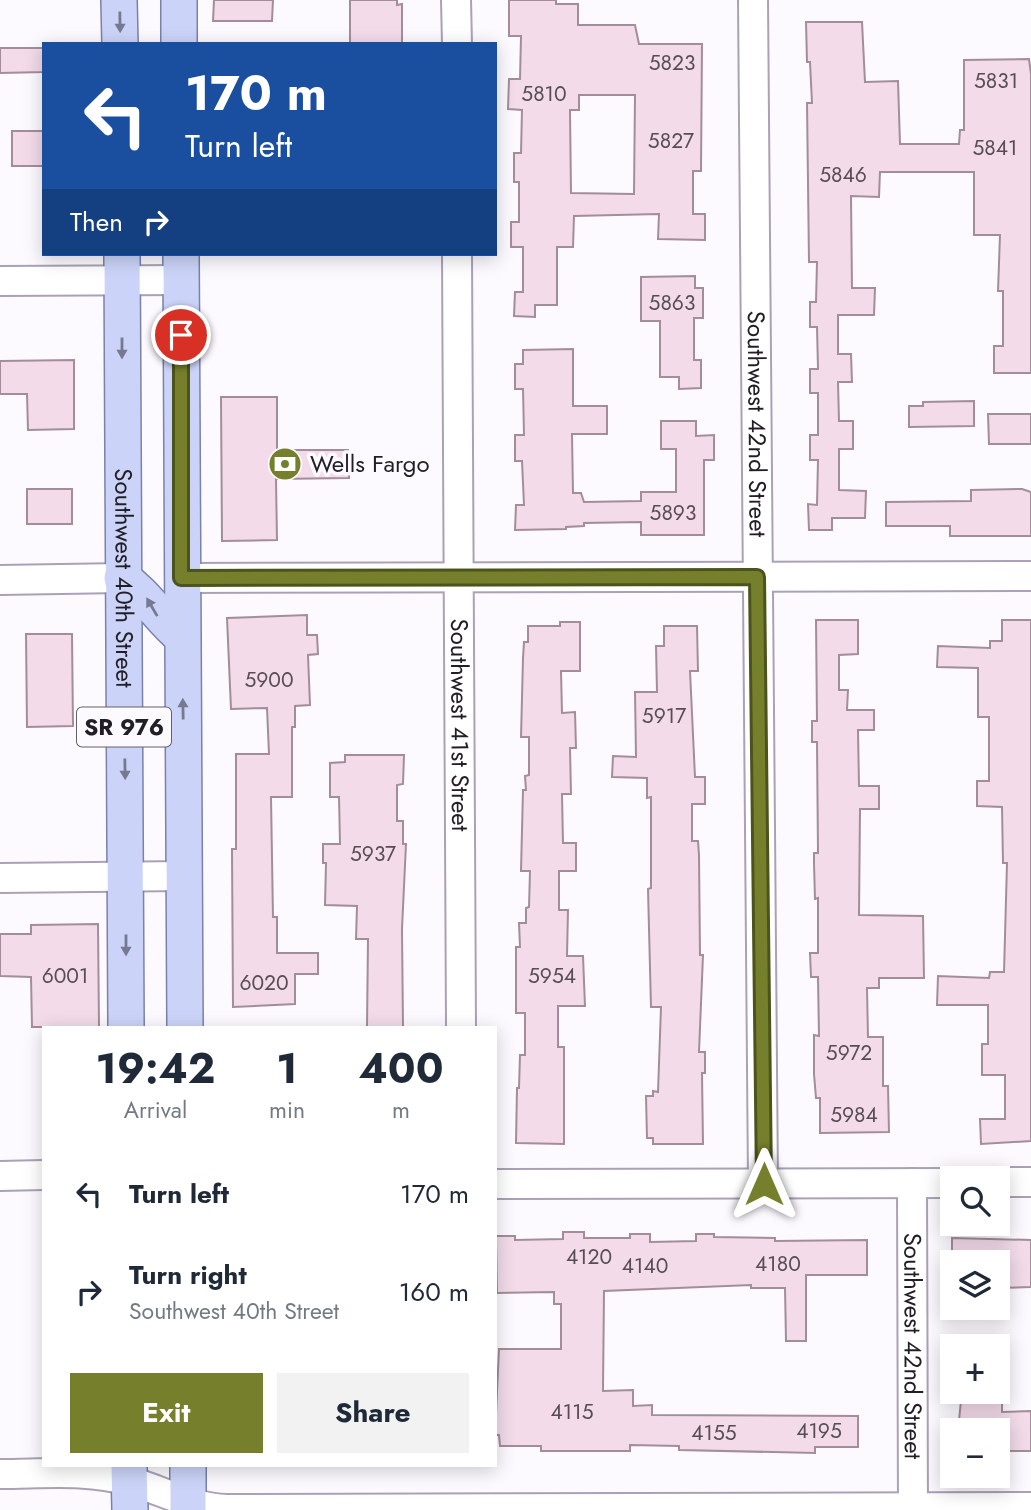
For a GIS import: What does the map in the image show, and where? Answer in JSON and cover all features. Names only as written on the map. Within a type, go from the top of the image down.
[{"type":"main road","points":[[119,0],[120,42]]},
{"type":"main road","points":[[179,0],[179,42]]},
{"type":"main road","name":"Southwest 40th Street","points":[[122,267],[126,1026]]},
{"type":"main road","name":"SR 976","points":[[181,267],[185,1026]]},
{"type":"main road","points":[[122,578],[142,592],[158,617],[182,638]]},
{"type":"main road","points":[[188,1467],[188,1506]]},
{"type":"street","points":[[456,0],[457,42]]},
{"type":"street","name":"Southwest 42nd Street","points":[[753,0],[764,1184]]},
{"type":"street","name":"Southwest 41st Street","points":[[457,256],[461,1026]]},
{"type":"street","points":[[0,281],[122,267],[181,267]]},
{"type":"street","points":[[181,578],[1031,576]]},
{"type":"street","points":[[0,580],[122,578]]},
{"type":"street","points":[[0,878],[185,876]]},
{"type":"street","points":[[0,1176],[42,1175]]},
{"type":"street","points":[[497,1184],[940,1182]]},
{"type":"street","points":[[1010,1182],[1031,1182]]},
{"type":"street","name":"Southwest 42nd Street","points":[[912,1183],[913,1509]]},
{"type":"street","points":[[0,1474],[87,1473],[188,1506],[227,1509],[1031,1507]]},
{"type":"building","points":[[214,0],[273,0],[272,21],[213,21]]},
{"type":"building","points":[[350,0],[397,0],[397,5],[402,4],[402,42],[350,42]]},
{"type":"building","points":[[509,0],[556,0],[556,4],[578,4],[578,25],[635,25],[639,44],[702,44],[701,171],[693,171],[693,214],[705,214],[705,240],[658,239],[659,214],[574,216],[573,247],[557,247],[557,305],[535,305],[535,317],[514,316],[515,292],[523,292],[523,247],[511,247],[511,222],[519,222],[519,182],[514,182],[514,153],[521,153],[522,110],[508,109],[509,79],[520,79],[521,36],[509,36]],"holes":[[[579,95],[635,95],[634,194],[571,193],[570,110],[579,110]]]},
{"type":"building","points":[[806,22],[862,22],[865,82],[898,81],[900,144],[959,144],[960,130],[964,130],[964,60],[1029,59],[1031,74],[1031,373],[994,373],[994,346],[1003,346],[1003,291],[998,291],[1000,235],[974,235],[974,172],[880,172],[879,197],[851,196],[852,288],[875,288],[874,315],[838,315],[838,354],[851,354],[852,382],[838,382],[839,421],[853,421],[853,449],[839,449],[839,490],[866,491],[865,518],[832,518],[832,530],[809,530],[808,504],[817,505],[818,460],[810,460],[810,435],[818,435],[818,393],[810,393],[810,369],[818,369],[817,327],[810,327],[810,302],[816,302],[817,262],[809,262],[807,103],[812,103]]},
{"type":"building","points":[[0,48],[42,48],[42,72],[0,73]]},
{"type":"building","points":[[12,131],[42,131],[42,166],[12,166]]},
{"type":"building","points":[[695,276],[695,288],[703,288],[703,318],[694,318],[694,360],[701,360],[701,388],[679,389],[679,377],[660,377],[660,321],[641,321],[641,277]]},
{"type":"building","points":[[573,349],[573,406],[607,406],[607,434],[572,434],[573,493],[581,493],[584,502],[641,501],[641,492],[676,492],[676,449],[661,449],[661,421],[696,421],[696,436],[714,435],[714,460],[704,460],[704,535],[641,535],[641,522],[584,523],[584,526],[566,529],[515,530],[516,505],[524,505],[522,461],[515,461],[515,435],[524,435],[523,389],[515,389],[515,364],[523,364],[523,350]]},
{"type":"building","points":[[74,360],[74,429],[28,430],[27,394],[0,394],[0,361]]},
{"type":"building","name":"Wells Fargo","points":[[221,397],[277,397],[277,450],[348,450],[349,478],[276,479],[277,540],[222,541]]},
{"type":"building","points":[[974,401],[974,426],[909,427],[909,406],[923,406],[923,402]]},
{"type":"building","points":[[988,414],[1031,414],[1031,444],[989,444]]},
{"type":"building","points":[[27,489],[72,489],[72,524],[27,524]]},
{"type":"building","points":[[1022,489],[1031,492],[1031,536],[950,536],[950,526],[886,526],[886,502],[971,501],[971,490]]},
{"type":"building","points":[[307,615],[307,635],[317,635],[318,654],[308,655],[310,705],[295,706],[295,727],[292,727],[292,797],[271,797],[273,917],[277,917],[277,953],[318,953],[318,974],[295,974],[295,1004],[233,1007],[232,849],[236,849],[236,754],[269,754],[267,708],[231,709],[227,618]]},
{"type":"building","points":[[816,620],[858,620],[858,654],[839,655],[839,690],[848,690],[847,710],[874,710],[874,730],[858,730],[859,786],[879,786],[879,809],[860,809],[859,915],[923,916],[924,978],[879,978],[879,988],[867,988],[868,1037],[883,1037],[883,1086],[888,1086],[889,1132],[820,1133],[820,1098],[816,1098],[814,1074],[814,1035],[819,1036],[818,977],[811,977],[810,953],[818,953],[818,898],[815,899],[814,864],[814,853],[818,853],[817,742],[812,742],[812,721],[817,721]]},
{"type":"building","points":[[1002,620],[1031,620],[1031,1141],[981,1144],[980,1119],[1005,1119],[1005,1075],[982,1075],[982,1044],[988,1044],[988,1005],[937,1005],[938,976],[989,978],[990,972],[1004,972],[1007,863],[1003,863],[1002,807],[977,806],[977,781],[989,781],[989,717],[978,717],[978,668],[937,667],[938,646],[990,648],[990,641],[1002,641]]},
{"type":"building","points":[[560,622],[580,622],[580,671],[561,671],[562,713],[575,712],[576,748],[570,748],[571,794],[562,794],[563,843],[576,843],[576,871],[559,871],[559,910],[568,910],[567,956],[583,956],[585,1006],[558,1006],[558,1047],[564,1047],[564,1144],[516,1143],[520,1055],[525,1055],[525,1013],[516,1013],[516,947],[520,947],[519,923],[526,923],[526,908],[529,907],[530,871],[521,871],[523,790],[526,790],[525,776],[529,775],[529,737],[521,737],[524,642],[528,642],[528,626],[560,626]]},
{"type":"building","points":[[664,626],[697,626],[698,671],[690,671],[695,777],[705,777],[705,804],[692,804],[692,841],[698,841],[700,955],[703,955],[699,1052],[705,1052],[705,1073],[702,1073],[703,1144],[653,1144],[653,1138],[647,1138],[646,1096],[653,1096],[653,1091],[658,1092],[661,1007],[651,1007],[648,889],[651,888],[651,797],[647,798],[647,778],[612,777],[613,756],[636,757],[635,692],[657,692],[656,646],[664,646]]},
{"type":"building","points":[[26,634],[72,634],[73,726],[27,727]]},
{"type":"building","points":[[345,755],[404,755],[403,784],[397,785],[397,821],[403,821],[403,844],[406,844],[402,929],[403,1026],[367,1026],[368,939],[356,939],[357,906],[325,905],[326,863],[323,863],[323,844],[340,844],[339,797],[330,797],[330,763],[345,762]]},
{"type":"building","points":[[98,924],[99,1026],[32,1027],[31,977],[0,976],[0,934],[31,934],[31,925]]},
{"type":"building","points":[[563,1232],[584,1232],[584,1238],[630,1238],[630,1234],[650,1234],[650,1242],[696,1241],[696,1234],[775,1238],[775,1241],[867,1240],[867,1275],[806,1275],[806,1341],[786,1341],[785,1288],[751,1288],[751,1285],[604,1291],[603,1391],[633,1390],[633,1406],[652,1405],[652,1415],[858,1416],[858,1447],[815,1447],[815,1453],[679,1450],[679,1446],[630,1445],[630,1451],[541,1451],[541,1446],[500,1446],[497,1435],[499,1349],[561,1349],[561,1304],[554,1304],[554,1292],[497,1293],[497,1236],[515,1236],[515,1240],[563,1239]]},
{"type":"building","points":[[952,1238],[1031,1240],[1031,1287],[1010,1288],[1010,1250],[952,1250]]},
{"type":"building","points":[[961,1404],[1002,1404],[1002,1412],[1031,1411],[1031,1451],[1010,1451],[1010,1418],[959,1418]]},
{"type":"place","name":"Wells Fargo","points":[[285,464]]},
{"type":"route","points":[[181,335],[181,578],[757,577],[764,1184]]}]
